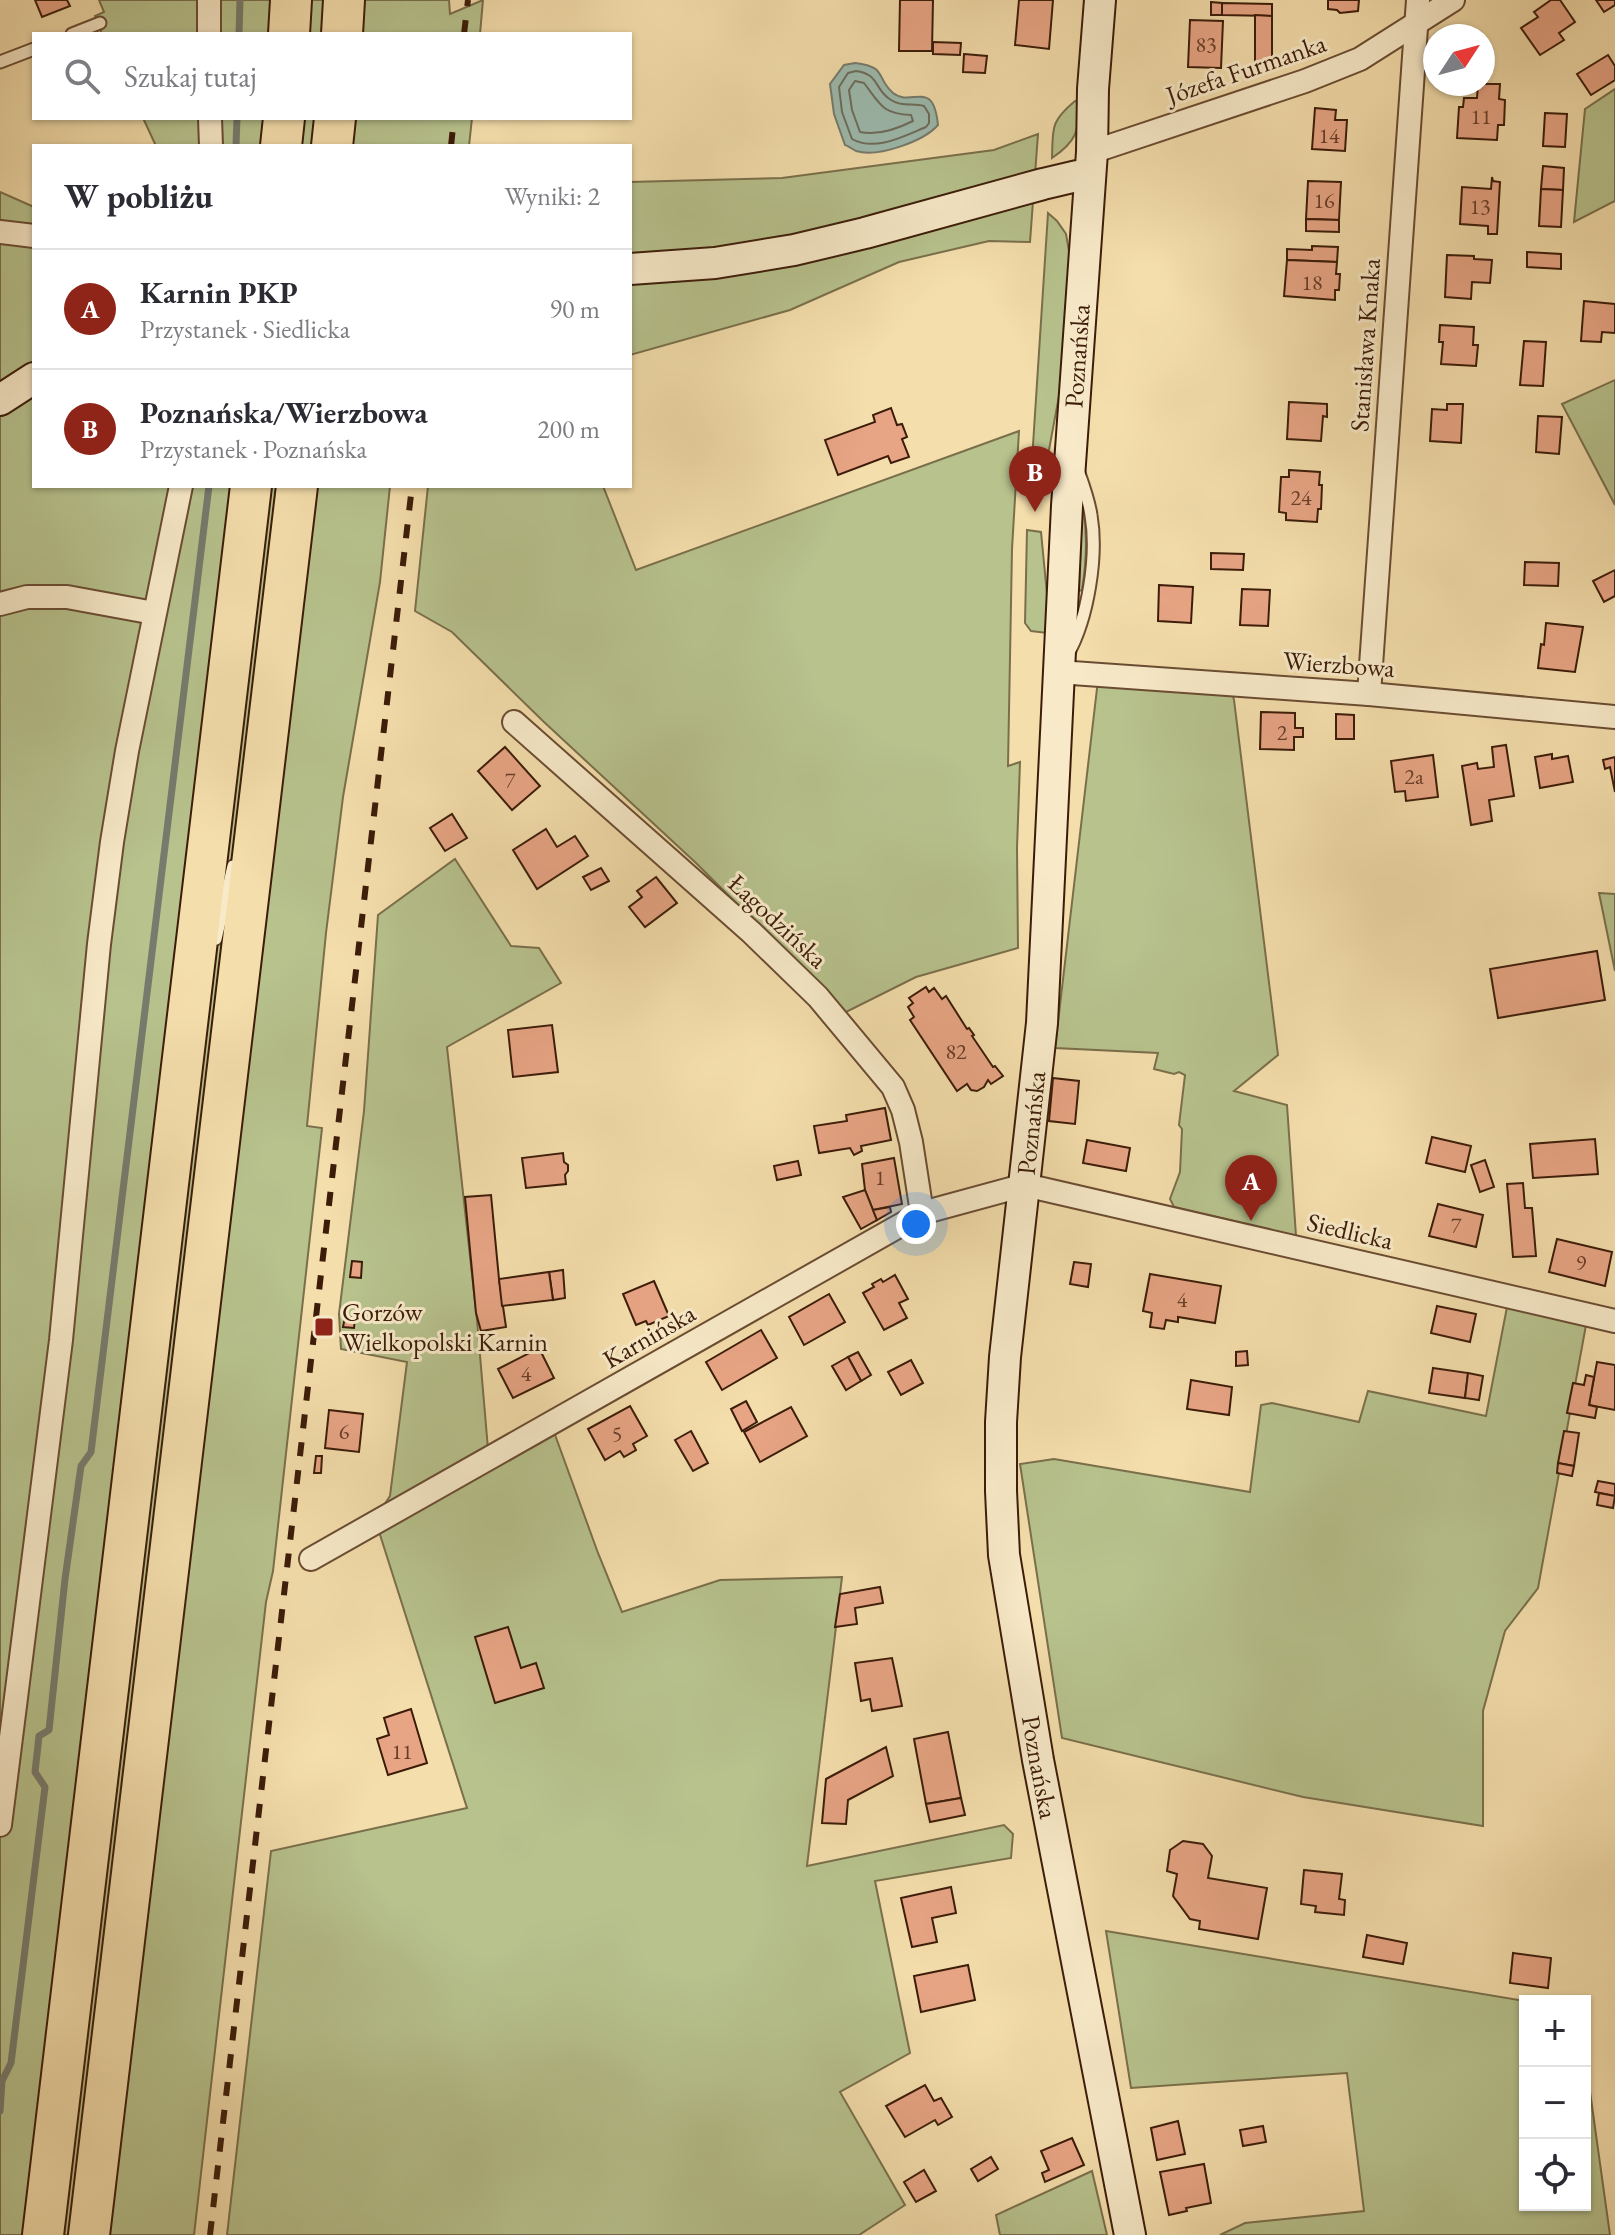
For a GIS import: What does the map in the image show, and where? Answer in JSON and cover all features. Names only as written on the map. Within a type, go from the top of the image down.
[{"type":"highway","points":[[289,32],[291,0]]},
{"type":"highway","points":[[342,32],[344,0]]},
{"type":"highway","points":[[281,144],[284,120]]},
{"type":"highway","points":[[332,144],[335,120]]},
{"type":"highway","points":[[43,2235],[251,488]]},
{"type":"highway","points":[[89,2235],[297,488]]},
{"type":"main road","name":"Poznańska","points":[[1100,0],[1058,672],[1042,1023],[1005,1357],[1001,1491],[1004,1555],[1038,1760],[1130,2235]]},
{"type":"main road","points":[[632,269],[715,263],[794,250],[1077,176],[1091,164]]},
{"type":"main road","points":[[0,400],[32,379]]},
{"type":"street","points":[[209,0],[209,32]]},
{"type":"street","name":"Stanisława Knaka","points":[[1369,694],[1418,0]]},
{"type":"street","name":"Józefa Furmanka","points":[[1091,164],[1360,59],[1453,0]]},
{"type":"street","points":[[210,120],[211,144]]},
{"type":"street","points":[[0,232],[32,236]]},
{"type":"street","points":[[0,1825],[2,1786],[61,1340],[101,929],[127,751],[181,488]]},
{"type":"street","points":[[0,604],[27,597],[67,597],[154,613]]},
{"type":"street","name":"Wierzbowa","points":[[1058,672],[1369,694],[1615,717]]},
{"type":"street","name":"Łagodzińska","points":[[514,722],[751,932],[818,997],[893,1087],[911,1142],[922,1213]]},
{"type":"street","name":"Karnińska","points":[[311,1559],[922,1213],[1025,1185]]},
{"type":"street","name":"Siedlicka","points":[[1025,1185],[1615,1321]]},
{"type":"lane","points":[[77,32],[100,23]]},
{"type":"lane","points":[[0,62],[32,50]]},
{"type":"lane","points":[[223,717],[223,829]]},
{"type":"lane","points":[[244,822],[268,721]]},
{"type":"lane","points":[[223,908],[237,851]]},
{"type":"lane","points":[[218,954],[223,908],[223,860]]},
{"type":"lane","points":[[224,988],[225,1100]]},
{"type":"lane","points":[[177,1097],[202,995]]},
{"type":"green space","points":[[99,0],[449,0],[450,14],[483,0],[480,32],[101,32],[95,16],[104,12]]},
{"type":"green space","points":[[1615,89],[1615,201],[1574,222],[1585,109]]},
{"type":"green space","points":[[1075,101],[1080,103],[1075,135],[1052,158],[1054,126]]},
{"type":"green space","points":[[144,120],[472,120],[469,144],[155,144]]},
{"type":"green space","points":[[1038,134],[1030,242],[989,241],[899,262],[790,310],[632,354],[632,182],[782,178],[994,150]]},
{"type":"green space","points":[[0,192],[32,206],[32,488],[390,488],[380,582],[343,797],[326,933],[307,1126],[322,1128],[194,2235],[0,2235]]},
{"type":"green space","points":[[1048,213],[1066,234],[1070,257],[1061,385],[1044,477],[1031,476]]},
{"type":"green space","points":[[1615,380],[1615,505],[1562,404]]},
{"type":"green space","points":[[1019,431],[1012,549],[1008,766],[1020,762],[1018,948],[916,977],[846,1012],[696,863],[452,632],[415,611],[428,488],[604,488],[636,570]]},
{"type":"green space","points":[[1082,501],[1086,556],[1082,590],[1079,591]]},
{"type":"green space","points":[[1027,530],[1041,532],[1049,615],[1047,633],[1031,631],[1025,623]]},
{"type":"green space","points":[[1228,678],[1234,700],[1278,1055],[1234,1091],[1287,1105],[1296,1236],[1174,1207],[1170,1199],[1180,1172],[1182,1129],[1179,1125],[1185,1075],[1154,1069],[1158,1053],[1055,1048],[1098,680]]},
{"type":"green space","points":[[455,859],[511,946],[539,948],[561,983],[447,1047],[488,1449],[550,1421],[622,1612],[720,1580],[842,1577],[807,1866],[1004,1825],[1013,1834],[1011,1858],[875,1881],[910,2053],[840,2092],[905,2205],[859,2235],[227,2235],[271,1851],[467,1808],[375,1519],[390,1496],[407,1362],[341,1349],[339,1314],[364,1111],[378,915]]},
{"type":"green space","points":[[1599,893],[1615,894],[1615,971]]},
{"type":"green space","points":[[1507,1307],[1586,1325],[1538,1588],[1505,1631],[1483,1711],[1483,1826],[1303,1797],[1062,1738],[1020,1464],[1054,1459],[1250,1492],[1261,1405],[1272,1403],[1359,1422],[1368,1391],[1486,1416]]},
{"type":"green space","points":[[1106,1931],[1519,2000],[1519,2211],[1591,2211],[1591,2099],[1610,2235],[1220,2235],[1245,2223],[1364,2211],[1347,2073],[1131,2088]]},
{"type":"green space","points":[[1092,2171],[1107,2235],[1000,2235],[996,2215]]},
{"type":"water","points":[[855,63],[877,70],[893,93],[900,97],[927,98],[932,102],[938,125],[922,137],[888,150],[865,153],[845,145],[834,114],[830,84],[844,65]]},
{"type":"building","points":[[35,0],[67,0],[70,6],[42,17]]},
{"type":"building","points":[[900,0],[933,0],[932,51],[899,51]]},
{"type":"building","points":[[1019,0],[1053,0],[1049,49],[1015,45]]},
{"type":"building","points":[[1328,0],[1359,0],[1358,11],[1340,13],[1328,9]]},
{"type":"building","points":[[1551,0],[1560,0],[1575,22],[1559,33],[1564,40],[1540,55],[1521,28],[1538,17],[1534,12]]},
{"type":"building","points":[[1596,0],[1615,0],[1615,5],[1604,12]]},
{"type":"building","points":[[1211,2],[1222,3],[1222,15],[1211,15]]},
{"type":"building","points":[[1222,3],[1272,4],[1272,16],[1222,15]]},
{"type":"building","points":[[1255,15],[1272,16],[1272,62],[1255,62]]},
{"type":"building","points":[[1190,20],[1223,21],[1221,68],[1188,67]]},
{"type":"building","points":[[933,42],[961,43],[960,55],[933,54]]},
{"type":"building","points":[[964,54],[987,56],[985,73],[963,72]]},
{"type":"building","points":[[1608,55],[1615,66],[1615,80],[1591,95],[1577,74]]},
{"type":"building","points":[[1495,84],[1500,84],[1499,99],[1505,100],[1504,125],[1498,125],[1497,140],[1457,138],[1459,107],[1463,107],[1464,98],[1495,96]]},
{"type":"building","points":[[1315,108],[1336,110],[1335,120],[1347,120],[1345,151],[1312,149]]},
{"type":"building","points":[[1545,113],[1567,114],[1565,147],[1543,146]]},
{"type":"building","points":[[1543,166],[1564,168],[1563,190],[1541,189]]},
{"type":"building","points":[[1492,177],[1493,181],[1500,182],[1497,234],[1488,234],[1488,226],[1460,224],[1462,187],[1491,189]]},
{"type":"building","points":[[1308,181],[1341,182],[1339,220],[1306,219]]},
{"type":"building","points":[[1541,189],[1563,190],[1561,227],[1539,226]]},
{"type":"building","points":[[1306,219],[1339,220],[1339,232],[1306,231]]},
{"type":"building","points":[[1312,246],[1338,247],[1337,262],[1287,260],[1287,249],[1312,250]]},
{"type":"building","points":[[1527,252],[1561,254],[1561,269],[1527,267]]},
{"type":"building","points":[[1447,255],[1492,260],[1490,283],[1472,282],[1471,299],[1445,297]]},
{"type":"building","points":[[1287,260],[1337,262],[1336,274],[1340,274],[1335,300],[1284,296]]},
{"type":"building","points":[[1584,301],[1615,304],[1615,333],[1602,332],[1601,342],[1581,341]]},
{"type":"building","points":[[1440,325],[1474,327],[1473,345],[1478,345],[1476,366],[1441,364],[1443,342],[1439,342]]},
{"type":"building","points":[[1524,341],[1546,342],[1543,386],[1520,385]]},
{"type":"building","points":[[1289,402],[1327,404],[1321,441],[1287,439]]},
{"type":"building","points":[[1447,404],[1463,404],[1461,443],[1430,441],[1432,409],[1447,410]]},
{"type":"building","points":[[891,408],[897,425],[902,424],[907,437],[902,439],[909,457],[891,463],[888,456],[838,475],[825,440],[875,422],[873,415]]},
{"type":"building","points":[[1538,416],[1562,417],[1559,454],[1536,452]]},
{"type":"building","points":[[1289,470],[1320,472],[1321,509],[1318,509],[1317,522],[1286,520],[1286,513],[1279,512],[1281,477],[1289,477]]},
{"type":"building","points":[[1211,553],[1244,554],[1243,570],[1211,569]]},
{"type":"building","points":[[1525,562],[1559,563],[1558,586],[1524,585]]},
{"type":"building","points":[[1615,570],[1615,596],[1604,602],[1593,581]]},
{"type":"building","points":[[1159,585],[1193,587],[1191,623],[1158,621]]},
{"type":"building","points":[[1242,589],[1270,590],[1268,626],[1240,625]]},
{"type":"building","points":[[1546,623],[1583,627],[1575,672],[1538,668]]},
{"type":"building","points":[[1261,712],[1295,713],[1295,728],[1303,728],[1303,737],[1294,737],[1294,750],[1260,749]]},
{"type":"building","points":[[1336,714],[1354,715],[1354,739],[1336,739]]},
{"type":"building","points":[[1506,745],[1514,796],[1489,800],[1492,821],[1471,825],[1462,766],[1477,763],[1478,769],[1494,767],[1492,747]]},
{"type":"building","points":[[505,747],[540,786],[512,810],[478,771]]},
{"type":"building","points":[[1552,754],[1552,759],[1568,756],[1573,782],[1540,788],[1535,757]]},
{"type":"building","points":[[1433,755],[1438,797],[1406,801],[1405,791],[1395,792],[1391,761]]},
{"type":"building","points":[[1615,757],[1615,792],[1610,767],[1605,769],[1603,760]]},
{"type":"building","points":[[452,814],[467,838],[445,851],[430,828]]},
{"type":"building","points":[[546,829],[557,847],[575,836],[588,856],[537,889],[513,850]]},
{"type":"building","points":[[601,868],[609,881],[591,890],[583,877]]},
{"type":"building","points":[[656,877],[677,903],[645,927],[629,907],[642,897],[637,891]]},
{"type":"building","points":[[1597,951],[1605,1000],[1498,1018],[1490,969]]},
{"type":"building","points":[[926,987],[929,992],[934,988],[942,999],[946,996],[993,1067],[1003,1076],[991,1084],[988,1080],[977,1091],[971,1090],[967,1084],[957,1091],[910,1020],[914,1017],[908,1007],[913,1003],[909,998]]},
{"type":"building","points":[[552,1025],[558,1072],[513,1077],[508,1030]]},
{"type":"building","points":[[1053,1078],[1079,1081],[1075,1124],[1049,1121]]},
{"type":"building","points":[[885,1108],[891,1140],[861,1146],[862,1151],[854,1155],[850,1148],[819,1153],[814,1126],[847,1121],[846,1115]]},
{"type":"building","points":[[1432,1137],[1471,1146],[1465,1172],[1426,1163]]},
{"type":"building","points":[[1595,1139],[1598,1174],[1533,1178],[1530,1144]]},
{"type":"building","points":[[1087,1140],[1130,1148],[1126,1171],[1083,1163]]},
{"type":"building","points":[[563,1153],[564,1162],[568,1165],[566,1184],[526,1188],[522,1158]]},
{"type":"building","points":[[894,1158],[902,1204],[873,1210],[865,1190],[862,1164]]},
{"type":"building","points":[[1485,1160],[1494,1187],[1480,1192],[1471,1165]]},
{"type":"building","points":[[798,1161],[801,1175],[777,1180],[774,1166]]},
{"type":"building","points":[[1523,1183],[1525,1208],[1532,1208],[1536,1256],[1513,1257],[1507,1184]]},
{"type":"building","points":[[865,1190],[877,1220],[861,1229],[843,1197]]},
{"type":"building","points":[[491,1195],[506,1327],[481,1331],[476,1313],[465,1197]]},
{"type":"building","points":[[1438,1204],[1483,1215],[1476,1247],[1429,1236]]},
{"type":"building","points":[[890,1207],[891,1212],[877,1220],[873,1210]]},
{"type":"building","points":[[1557,1239],[1612,1252],[1605,1286],[1549,1272]]},
{"type":"building","points":[[352,1261],[362,1262],[361,1278],[350,1277]]},
{"type":"building","points":[[1074,1262],[1091,1264],[1088,1287],[1070,1284]]},
{"type":"building","points":[[563,1270],[565,1298],[553,1300],[549,1272]]},
{"type":"building","points":[[549,1272],[553,1300],[502,1306],[499,1279]]},
{"type":"building","points":[[1150,1274],[1221,1286],[1215,1323],[1178,1317],[1178,1322],[1166,1320],[1164,1329],[1150,1327],[1152,1313],[1143,1311]]},
{"type":"building","points":[[895,1275],[908,1299],[899,1303],[907,1318],[884,1330],[863,1293],[874,1287],[872,1284]]},
{"type":"building","points":[[654,1281],[669,1316],[648,1325],[646,1321],[636,1325],[623,1294]]},
{"type":"building","points":[[829,1294],[845,1322],[804,1345],[789,1317]]},
{"type":"building","points":[[1437,1306],[1476,1314],[1470,1342],[1431,1333]]},
{"type":"building","points":[[345,1317],[355,1318],[354,1328],[343,1327]]},
{"type":"building","points":[[761,1330],[777,1358],[722,1390],[706,1362]]},
{"type":"building","points":[[539,1348],[554,1378],[513,1398],[498,1369]]},
{"type":"building","points":[[1247,1351],[1248,1365],[1236,1366],[1236,1352]]},
{"type":"building","points":[[858,1352],[871,1375],[861,1381],[848,1357]]},
{"type":"building","points":[[848,1357],[861,1381],[846,1390],[832,1366]]},
{"type":"building","points":[[911,1360],[923,1383],[901,1395],[888,1372]]},
{"type":"building","points":[[1597,1362],[1615,1365],[1615,1410],[1589,1405]]},
{"type":"building","points":[[1433,1368],[1468,1373],[1465,1398],[1429,1393]]},
{"type":"building","points":[[1468,1373],[1483,1376],[1479,1400],[1465,1398]]},
{"type":"building","points":[[1586,1375],[1594,1377],[1589,1405],[1597,1407],[1595,1418],[1567,1413],[1573,1383],[1584,1385]]},
{"type":"building","points":[[1191,1380],[1232,1387],[1229,1415],[1187,1409]]},
{"type":"building","points":[[746,1401],[757,1422],[742,1431],[731,1409]]},
{"type":"building","points":[[630,1406],[647,1436],[633,1444],[636,1450],[624,1457],[620,1451],[605,1460],[588,1429]]},
{"type":"building","points":[[791,1407],[807,1436],[760,1462],[744,1432]]},
{"type":"building","points":[[329,1410],[363,1414],[359,1452],[325,1448]]},
{"type":"building","points":[[691,1431],[708,1463],[693,1471],[675,1440]]},
{"type":"building","points":[[1564,1431],[1579,1433],[1574,1466],[1558,1463]]},
{"type":"building","points":[[316,1456],[322,1456],[321,1473],[314,1473]]},
{"type":"building","points":[[1558,1463],[1574,1466],[1572,1476],[1557,1473]]},
{"type":"building","points":[[1598,1481],[1615,1484],[1615,1496],[1595,1492]]},
{"type":"building","points":[[1599,1493],[1615,1496],[1613,1508],[1597,1505]]},
{"type":"building","points":[[880,1587],[883,1603],[855,1608],[857,1624],[835,1627],[840,1594]]},
{"type":"building","points":[[508,1627],[521,1668],[536,1663],[544,1688],[495,1703],[475,1637]]},
{"type":"building","points":[[892,1658],[902,1706],[872,1711],[870,1699],[861,1701],[855,1663]]},
{"type":"building","points":[[411,1709],[427,1763],[388,1775],[377,1739],[389,1735],[384,1718]]},
{"type":"building","points":[[948,1732],[961,1798],[926,1804],[914,1739]]},
{"type":"building","points":[[886,1747],[893,1776],[848,1800],[846,1824],[822,1823],[826,1779]]},
{"type":"building","points":[[961,1798],[965,1815],[930,1822],[926,1804]]},
{"type":"building","points":[[1183,1841],[1203,1844],[1212,1856],[1208,1878],[1267,1888],[1258,1939],[1199,1929],[1200,1921],[1190,1919],[1173,1896],[1177,1874],[1167,1871],[1170,1850]]},
{"type":"building","points":[[1304,1870],[1342,1874],[1339,1899],[1345,1900],[1344,1915],[1315,1912],[1316,1906],[1301,1904]]},
{"type":"building","points":[[951,1887],[956,1913],[932,1918],[937,1942],[912,1947],[901,1898]]},
{"type":"building","points":[[1367,1935],[1407,1943],[1403,1964],[1363,1957]]},
{"type":"building","points":[[1513,1953],[1551,1958],[1548,1988],[1510,1983]]},
{"type":"building","points":[[968,1965],[975,2000],[921,2012],[914,1976]]},
{"type":"building","points":[[925,2085],[934,2101],[941,2098],[952,2117],[938,2125],[935,2120],[905,2137],[886,2106]]},
{"type":"building","points":[[1178,2121],[1185,2154],[1157,2160],[1151,2128]]},
{"type":"building","points":[[1263,2126],[1266,2142],[1243,2146],[1240,2130]]},
{"type":"building","points":[[1072,2138],[1084,2165],[1045,2182],[1042,2173],[1049,2170],[1041,2151]]},
{"type":"building","points":[[991,2157],[998,2169],[978,2181],[971,2169]]},
{"type":"building","points":[[1204,2164],[1211,2203],[1169,2215],[1160,2172]]},
{"type":"building","points":[[924,2170],[936,2191],[916,2202],[904,2182]]},
{"type":"waterway","points":[[239,32],[240,0]]},
{"type":"waterway","points":[[236,144],[237,120]]},
{"type":"waterway","points":[[0,2111],[2,2081],[11,2063],[45,1787],[35,1772],[39,1736],[49,1730],[81,1466],[91,1452],[209,488]]},
{"type":"railway","points":[[464,32],[468,0]]},
{"type":"railway","points":[[451,144],[454,120]]},
{"type":"railway","points":[[210,2235],[412,488]]},
{"type":"place","name":"Poznańska/Wierzbowa","points":[[1035,512]]},
{"type":"place","name":"Karnin PKP","points":[[1251,1221]]},
{"type":"place","name":"Gorzów Wielkopolski Karnin","points":[[324,1327]]}]
